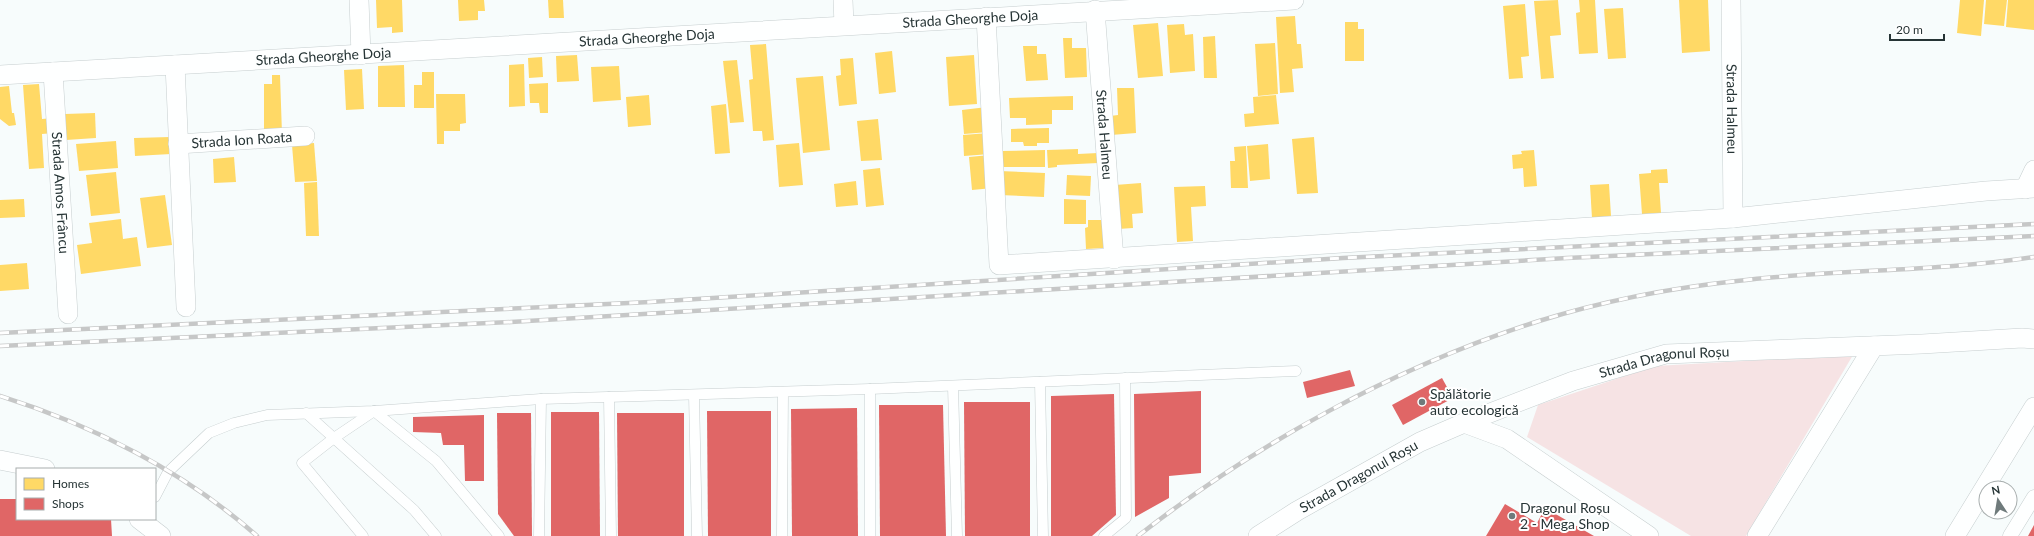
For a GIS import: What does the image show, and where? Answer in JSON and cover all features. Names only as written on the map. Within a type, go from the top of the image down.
[{"type":"street","points":[[359,0],[361,54]]},
{"type":"street","points":[[844,0],[844,25]]},
{"type":"street","name":"Strada Gheorghe Doja","points":[[0,75],[175,66],[1095,10],[1294,0]]},
{"type":"street","name":"Strada Halmeu","points":[[1731,0],[1733,218]]},
{"type":"street","name":"Strada Halmeu","points":[[1095,10],[1114,259]]},
{"type":"street","points":[[986,17],[999,265],[1114,259],[1733,218],[2030,188],[2034,170]]},
{"type":"street","points":[[175,66],[186,307]]},
{"type":"street","name":"Strada Amos Frâncu","points":[[53,72],[68,314]]},
{"type":"street","name":"Strada Ion Roata","points":[[178,144],[305,136]]},
{"type":"street","name":"Strada Dragonul Roșu","points":[[1258,536],[1297,511],[1420,442],[1464,423],[1573,381],[1666,354],[1874,346],[2022,338],[2034,339]]},
{"type":"street","points":[[1757,536],[1874,346]]},
{"type":"street","points":[[1955,536],[2034,407]]},
{"type":"street","points":[[1464,423],[1507,439],[1649,536]]},
{"type":"street","points":[[0,460],[40,468]]},
{"type":"street","points":[[2010,536],[2034,497]]},
{"type":"street","points":[[141,520],[161,536]]},
{"type":"lane","points":[[156,495],[168,472],[209,433],[234,423],[267,415],[374,411],[540,399],[953,386],[1296,371]]},
{"type":"lane","points":[[1104,536],[1126,518],[1125,378]]},
{"type":"lane","points":[[1040,382],[1043,536]]},
{"type":"lane","points":[[953,386],[957,536]]},
{"type":"lane","points":[[870,389],[870,536]]},
{"type":"lane","points":[[782,536],[783,392]]},
{"type":"lane","points":[[694,395],[697,536]]},
{"type":"lane","points":[[610,397],[611,536]]},
{"type":"lane","points":[[539,536],[540,399]]},
{"type":"lane","points":[[363,536],[302,464],[334,438],[374,411]]},
{"type":"lane","points":[[374,411],[436,461],[499,536]]},
{"type":"lane","points":[[306,413],[414,510],[436,536]]},
{"type":"shaded area","points":[[1853,355],[1746,536],[1691,536],[1527,437],[1538,405],[1655,366]]},
{"type":"building: Homes","points":[[376,0],[402,0],[403,32],[392,33],[392,27],[377,28]]},
{"type":"building: Homes","points":[[458,0],[484,0],[485,11],[478,11],[478,20],[459,21]]},
{"type":"building: Homes","points":[[548,0],[563,0],[564,18],[549,18]]},
{"type":"building: Homes","points":[[1558,0],[1561,35],[1550,36],[1554,78],[1541,79],[1534,1]]},
{"type":"building: Homes","points":[[1579,0],[1595,0],[1598,53],[1579,54],[1576,13],[1580,12]]},
{"type":"building: Homes","points":[[1679,0],[1708,0],[1710,51],[1682,53]]},
{"type":"building: Homes","points":[[1960,0],[1984,0],[1981,36],[1957,33]]},
{"type":"building: Homes","points":[[1986,0],[2007,0],[2004,26],[1984,24]]},
{"type":"building: Homes","points":[[2008,0],[2034,0],[2034,30],[2006,27]]},
{"type":"building: Homes","points":[[1525,4],[1529,56],[1521,57],[1523,78],[1509,79],[1503,6]]},
{"type":"building: Homes","points":[[1623,8],[1626,58],[1608,59],[1604,9]]},
{"type":"building: Homes","points":[[1295,16],[1297,44],[1301,44],[1303,68],[1292,69],[1294,92],[1280,93],[1276,17]]},
{"type":"building: Homes","points":[[1345,22],[1358,22],[1358,29],[1364,29],[1364,61],[1345,61]]},
{"type":"building: Homes","points":[[1158,23],[1163,76],[1138,78],[1133,25]]},
{"type":"building: Homes","points":[[1184,24],[1185,35],[1193,34],[1195,71],[1170,73],[1167,25]]},
{"type":"building: Homes","points":[[1215,36],[1217,78],[1204,78],[1203,37]]},
{"type":"building: Homes","points":[[1063,38],[1072,38],[1072,48],[1086,48],[1087,77],[1065,78]]},
{"type":"building: Homes","points":[[1275,43],[1278,94],[1258,96],[1255,44]]},
{"type":"building: Homes","points":[[766,44],[774,140],[763,141],[762,131],[753,131],[749,80],[753,79],[750,45]]},
{"type":"building: Homes","points":[[1023,46],[1037,46],[1037,54],[1046,54],[1048,80],[1026,81]]},
{"type":"building: Homes","points":[[892,51],[896,92],[879,94],[875,53]]},
{"type":"building: Homes","points":[[577,55],[579,81],[557,82],[556,56]]},
{"type":"building: Homes","points":[[974,55],[977,104],[949,106],[946,57]]},
{"type":"building: Homes","points":[[542,57],[543,77],[529,78],[528,58]]},
{"type":"building: Homes","points":[[853,58],[857,104],[839,106],[836,76],[841,75],[840,59]]},
{"type":"building: Homes","points":[[737,60],[744,122],[730,123],[723,61]]},
{"type":"building: Homes","points":[[524,64],[525,106],[509,107],[509,65]]},
{"type":"building: Homes","points":[[404,65],[405,107],[378,107],[378,66]]},
{"type":"building: Homes","points":[[619,66],[621,100],[593,102],[591,67]]},
{"type":"building: Homes","points":[[362,69],[364,109],[346,110],[344,70]]},
{"type":"building: Homes","points":[[422,72],[434,72],[434,108],[414,108],[414,85],[422,85]]},
{"type":"building: Homes","points":[[272,75],[280,75],[282,134],[264,135],[264,84],[272,84]]},
{"type":"building: Homes","points":[[823,76],[830,150],[803,153],[796,78]]},
{"type":"building: Homes","points":[[548,83],[548,113],[540,113],[539,103],[530,103],[529,84]]},
{"type":"building: Homes","points":[[39,84],[42,119],[53,118],[54,133],[42,134],[44,168],[29,169],[23,85]]},
{"type":"building: Homes","points":[[9,86],[12,113],[14,113],[16,125],[9,126],[0,119],[0,87]]},
{"type":"building: Homes","points":[[1117,88],[1134,88],[1136,133],[1111,135],[1110,116],[1118,115]]},
{"type":"building: Homes","points":[[436,94],[465,94],[466,123],[460,124],[460,131],[444,131],[444,144],[437,144]]},
{"type":"building: Homes","points":[[649,95],[651,125],[628,127],[626,97]]},
{"type":"building: Homes","points":[[1276,95],[1279,124],[1245,127],[1244,114],[1254,113],[1253,97]]},
{"type":"building: Homes","points":[[1073,96],[1073,110],[1052,110],[1052,124],[1026,125],[1026,118],[1010,118],[1009,98]]},
{"type":"building: Homes","points":[[726,104],[730,153],[715,154],[711,106]]},
{"type":"building: Homes","points":[[987,107],[989,132],[964,134],[962,110]]},
{"type":"building: Homes","points":[[95,113],[96,138],[66,140],[65,114]]},
{"type":"building: Homes","points":[[878,119],[882,160],[861,161],[857,121]]},
{"type":"building: Homes","points":[[1049,128],[1049,143],[1037,143],[1037,146],[1024,146],[1023,142],[1011,142],[1011,129]]},
{"type":"building: Homes","points":[[988,133],[990,154],[964,156],[963,135]]},
{"type":"building: Homes","points":[[170,137],[171,154],[135,156],[134,138]]},
{"type":"building: Homes","points":[[1314,137],[1318,193],[1297,194],[1292,139]]},
{"type":"building: Homes","points":[[116,141],[118,168],[79,171],[76,144]]},
{"type":"building: Homes","points":[[314,143],[317,181],[295,182],[292,145]]},
{"type":"building: Homes","points":[[799,143],[803,185],[779,187],[776,145]]},
{"type":"building: Homes","points":[[1268,144],[1270,179],[1250,181],[1247,146]]},
{"type":"building: Homes","points":[[1246,146],[1248,188],[1231,188],[1230,161],[1235,161],[1234,147]]},
{"type":"building: Homes","points":[[1078,149],[1078,154],[1098,153],[1098,163],[1057,165],[1057,167],[1048,168],[1047,150]]},
{"type":"building: Homes","points":[[1045,150],[1045,167],[1002,167],[1002,151]]},
{"type":"building: Homes","points":[[1534,150],[1537,186],[1524,187],[1523,168],[1513,169],[1512,155],[1522,154],[1521,151]]},
{"type":"building: Homes","points":[[990,155],[993,188],[972,190],[969,157]]},
{"type":"building: Homes","points":[[234,157],[236,182],[214,183],[213,159]]},
{"type":"building: Homes","points":[[880,168],[884,205],[866,207],[863,170]]},
{"type":"building: Homes","points":[[1667,169],[1668,183],[1659,183],[1661,213],[1642,214],[1639,174],[1651,173],[1651,170]]},
{"type":"building: Homes","points":[[999,171],[1045,173],[1044,197],[999,195]]},
{"type":"building: Homes","points":[[116,172],[120,213],[91,216],[86,175]]},
{"type":"building: Homes","points":[[1067,175],[1091,176],[1090,196],[1066,195]]},
{"type":"building: Homes","points":[[856,181],[858,205],[836,207],[834,184]]},
{"type":"building: Homes","points":[[317,182],[319,236],[306,236],[304,183]]},
{"type":"building: Homes","points":[[1141,183],[1143,213],[1132,214],[1133,228],[1118,229],[1115,185]]},
{"type":"building: Homes","points":[[1609,184],[1611,216],[1592,218],[1590,185]]},
{"type":"building: Homes","points":[[1205,186],[1206,206],[1191,207],[1193,241],[1177,242],[1174,187]]},
{"type":"building: Homes","points":[[165,195],[172,245],[147,248],[140,198]]},
{"type":"building: Homes","points":[[24,199],[25,217],[0,218],[0,200]]},
{"type":"building: Homes","points":[[1064,199],[1086,200],[1086,224],[1064,224]]},
{"type":"building: Homes","points":[[121,219],[123,239],[137,237],[141,266],[81,274],[77,245],[92,243],[89,223]]},
{"type":"building: Homes","points":[[1088,220],[1102,220],[1104,248],[1086,249],[1085,228],[1088,227]]},
{"type":"building: Homes","points":[[27,263],[29,289],[0,291],[0,265]]},
{"type":"building: Shops","points":[[1350,370],[1355,386],[1307,398],[1303,382]]},
{"type":"building: Shops","name":"Spălătorie auto ecologică","points":[[1442,378],[1453,398],[1403,425],[1392,405]]},
{"type":"building: Shops","points":[[1201,391],[1201,473],[1169,476],[1169,498],[1135,517],[1134,394]]},
{"type":"building: Shops","points":[[1114,394],[1116,515],[1092,536],[1051,536],[1051,396]]},
{"type":"building: Shops","points":[[964,402],[1030,402],[1030,536],[965,536]]},
{"type":"building: Shops","points":[[879,405],[943,405],[946,536],[880,536]]},
{"type":"building: Shops","points":[[857,408],[858,536],[792,536],[791,409]]},
{"type":"building: Shops","points":[[707,411],[771,411],[771,536],[708,536]]},
{"type":"building: Shops","points":[[551,412],[599,412],[600,536],[551,536]]},
{"type":"building: Shops","points":[[497,413],[531,413],[532,536],[514,536],[498,514]]},
{"type":"building: Shops","points":[[617,413],[684,413],[684,536],[618,536]]},
{"type":"building: Shops","points":[[484,415],[484,481],[465,481],[464,445],[443,445],[441,433],[413,432],[413,417]]},
{"type":"building: Shops","points":[[0,499],[16,499],[16,520],[111,520],[112,536],[0,536]]},
{"type":"building: Shops","name":"Dragonul Roșu 2 - Mega Shop","points":[[1505,504],[1537,523],[1545,508],[1594,536],[1486,536]]},
{"type":"building: Shops","points":[[2034,525],[2034,536],[2028,536]]},
{"type":"railway","points":[[0,333],[650,302],[1343,258],[2034,224]]},
{"type":"railway","points":[[0,346],[511,322],[1567,258],[2034,236]]},
{"type":"railway","points":[[1138,536],[1183,502],[1231,470],[1279,439],[1329,411],[1432,361],[1539,321],[1612,301],[1662,291],[1712,284],[1811,274],[1923,268],[1997,262],[2034,257]]},
{"type":"railway","points":[[0,396],[69,421],[136,452],[199,491],[257,536]]},
{"type":"place","name":"Spălătorie auto ecologică","points":[[1422,402]]},
{"type":"place","name":"Dragonul Roșu 2 - Mega Shop","points":[[1512,516]]}]
